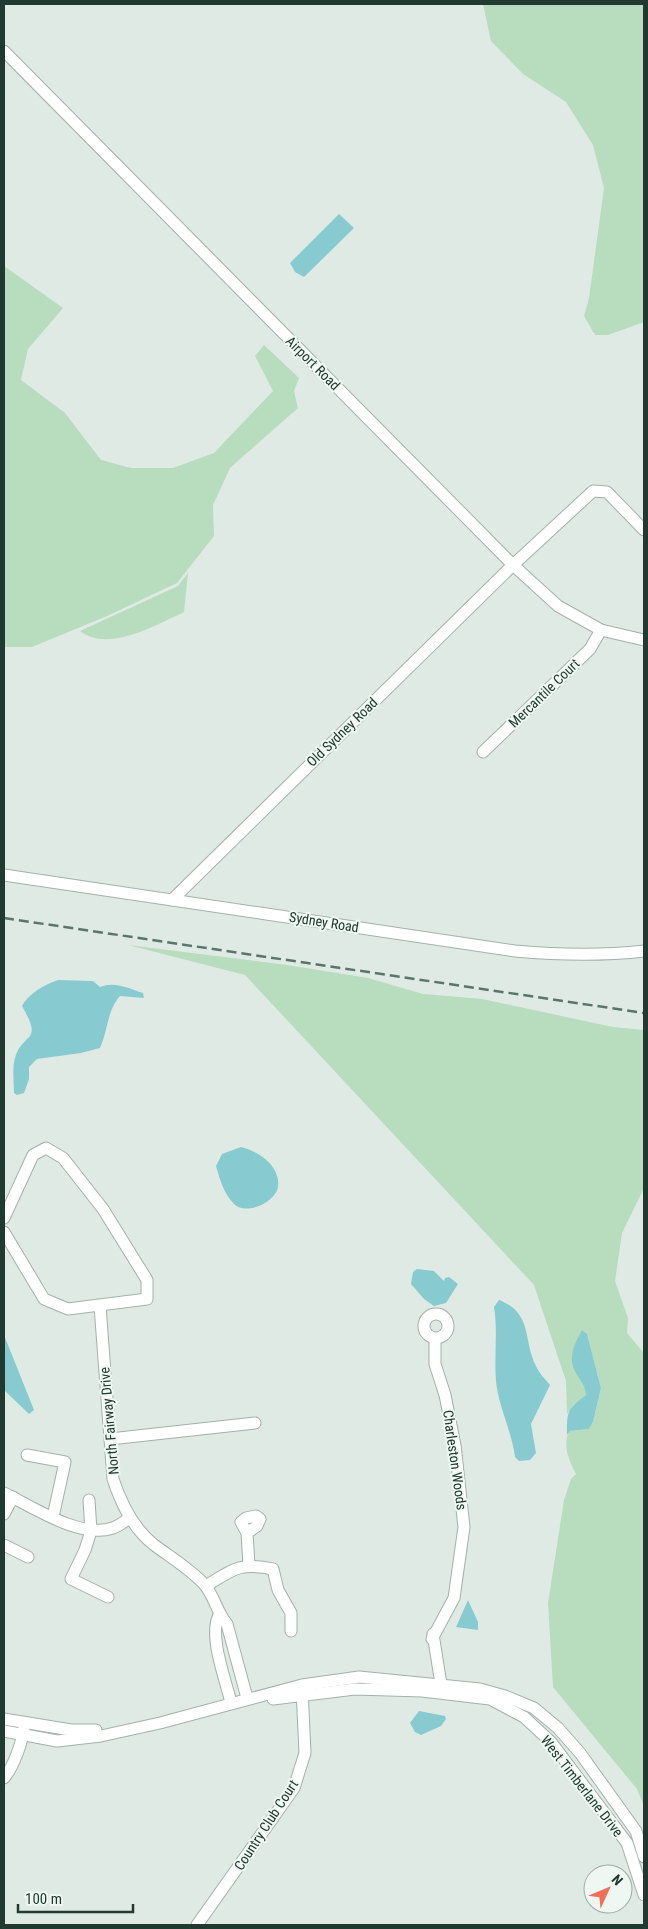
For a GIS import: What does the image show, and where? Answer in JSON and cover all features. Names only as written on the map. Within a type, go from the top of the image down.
[{"type":"street","name":"Airport Road","points":[[4,51],[513,565],[558,606],[601,630],[644,640]]},
{"type":"street","name":"Old Sydney Road","points":[[172,900],[513,565],[593,491],[607,492],[644,530]]},
{"type":"street","name":"Mercantile Court","points":[[482,752],[590,649],[601,630]]},
{"type":"street","name":"Sydney Road","points":[[4,875],[515,951],[571,955],[644,951]]},
{"type":"street","points":[[4,1218],[33,1155],[46,1148],[63,1158],[104,1209],[148,1280],[147,1299],[68,1309],[44,1299],[4,1232]]},
{"type":"street","name":"North Fairway Drive","points":[[100,1306],[113,1478],[120,1501],[130,1518],[151,1542],[183,1565],[206,1586],[219,1615],[227,1624],[250,1698]]},
{"type":"street","name":"Charleston Woods","points":[[435,1338],[435,1364],[445,1395],[455,1445],[464,1527],[454,1598],[432,1639],[441,1684]]},
{"type":"street","points":[[110,1438],[255,1423]]},
{"type":"street","points":[[27,1455],[66,1462],[53,1517]]},
{"type":"street","points":[[4,1514],[8,1495],[75,1527],[91,1531],[113,1528],[130,1518]]},
{"type":"street","points":[[90,1500],[91,1531],[85,1550],[71,1579],[108,1597]]},
{"type":"street","points":[[247,1533],[249,1565]]},
{"type":"street","points":[[4,1545],[28,1558]]},
{"type":"street","points":[[206,1586],[227,1572],[249,1565],[272,1569],[278,1590],[290,1613],[291,1631]]},
{"type":"street","points":[[219,1615],[214,1624],[216,1642],[231,1703]]},
{"type":"street","name":"West Timberlane Drive","points":[[4,1719],[23,1729],[57,1741],[100,1736],[160,1723],[250,1698],[302,1690],[359,1677],[480,1689],[506,1696],[534,1708],[558,1728],[580,1754],[636,1831],[644,1857]]},
{"type":"street","name":"West Timberlane Drive","points":[[302,1690],[422,1691],[490,1699],[524,1717],[551,1742],[627,1843],[644,1896]]},
{"type":"street","name":"Country Club Court","points":[[198,1925],[294,1788],[305,1753],[302,1690]]},
{"type":"street","points":[[4,1778],[9,1772],[23,1729]]},
{"type":"street","name":"West Timberlane Drive","points":[[4,1731],[23,1729]]},
{"type":"green space","points":[[483,4],[644,4],[644,322],[608,335],[595,335],[584,316],[589,298],[604,188],[593,145],[566,102],[523,74],[491,41]]},
{"type":"green space","points":[[4,266],[63,308],[28,349],[21,380],[65,413],[101,460],[131,468],[173,468],[214,453],[273,391],[255,356],[264,345],[299,378],[294,391],[298,408],[230,468],[213,505],[214,536],[177,583],[107,616],[32,647],[4,647]]},
{"type":"green space","points":[[188,573],[184,612],[146,630],[118,638],[104,639],[91,637],[80,631],[178,586]]},
{"type":"green space","points":[[128,945],[287,965],[368,978],[423,994],[482,999],[613,1027],[644,1030],[644,1188],[622,1233],[615,1281],[628,1318],[627,1333],[644,1353],[644,1806],[637,1789],[553,1687],[548,1603],[564,1500],[571,1479],[576,1474],[567,1453],[566,1442],[570,1431],[589,1429],[593,1422],[601,1388],[587,1334],[575,1371],[585,1384],[586,1395],[574,1404],[567,1414],[566,1381],[534,1285],[245,975]]},
{"type":"water","points":[[339,214],[354,228],[304,277],[295,272],[290,263]]},
{"type":"water","points":[[58,980],[93,981],[100,987],[105,985],[121,986],[143,993],[144,998],[120,996],[110,1014],[100,1048],[81,1053],[37,1059],[29,1067],[29,1079],[24,1093],[17,1095],[14,1093],[14,1062],[18,1050],[32,1032],[22,1006],[37,990]]},
{"type":"water","points":[[241,1147],[254,1152],[267,1161],[276,1172],[278,1179],[278,1187],[272,1198],[260,1206],[246,1209],[234,1204],[228,1196],[216,1166],[222,1154]]},
{"type":"water","points":[[417,1269],[434,1271],[444,1281],[445,1278],[449,1277],[458,1284],[446,1303],[434,1306],[424,1299],[411,1284],[413,1272]]},
{"type":"water","points":[[499,1300],[517,1312],[522,1320],[532,1357],[540,1374],[550,1385],[531,1424],[536,1453],[530,1460],[519,1461],[515,1457],[497,1390],[494,1307]]},
{"type":"water","points":[[582,1330],[587,1334],[601,1388],[593,1422],[589,1429],[570,1431],[567,1435],[569,1411],[586,1395],[584,1386],[572,1362],[573,1351]]},
{"type":"water","points":[[4,1335],[34,1410],[29,1414],[4,1390]]},
{"type":"water","points":[[468,1600],[478,1622],[478,1630],[456,1627]]},
{"type":"water","points":[[419,1711],[445,1716],[446,1719],[441,1726],[421,1735],[415,1732],[410,1723]]},
{"type":"railway","points":[[4,918],[644,1013]]}]
